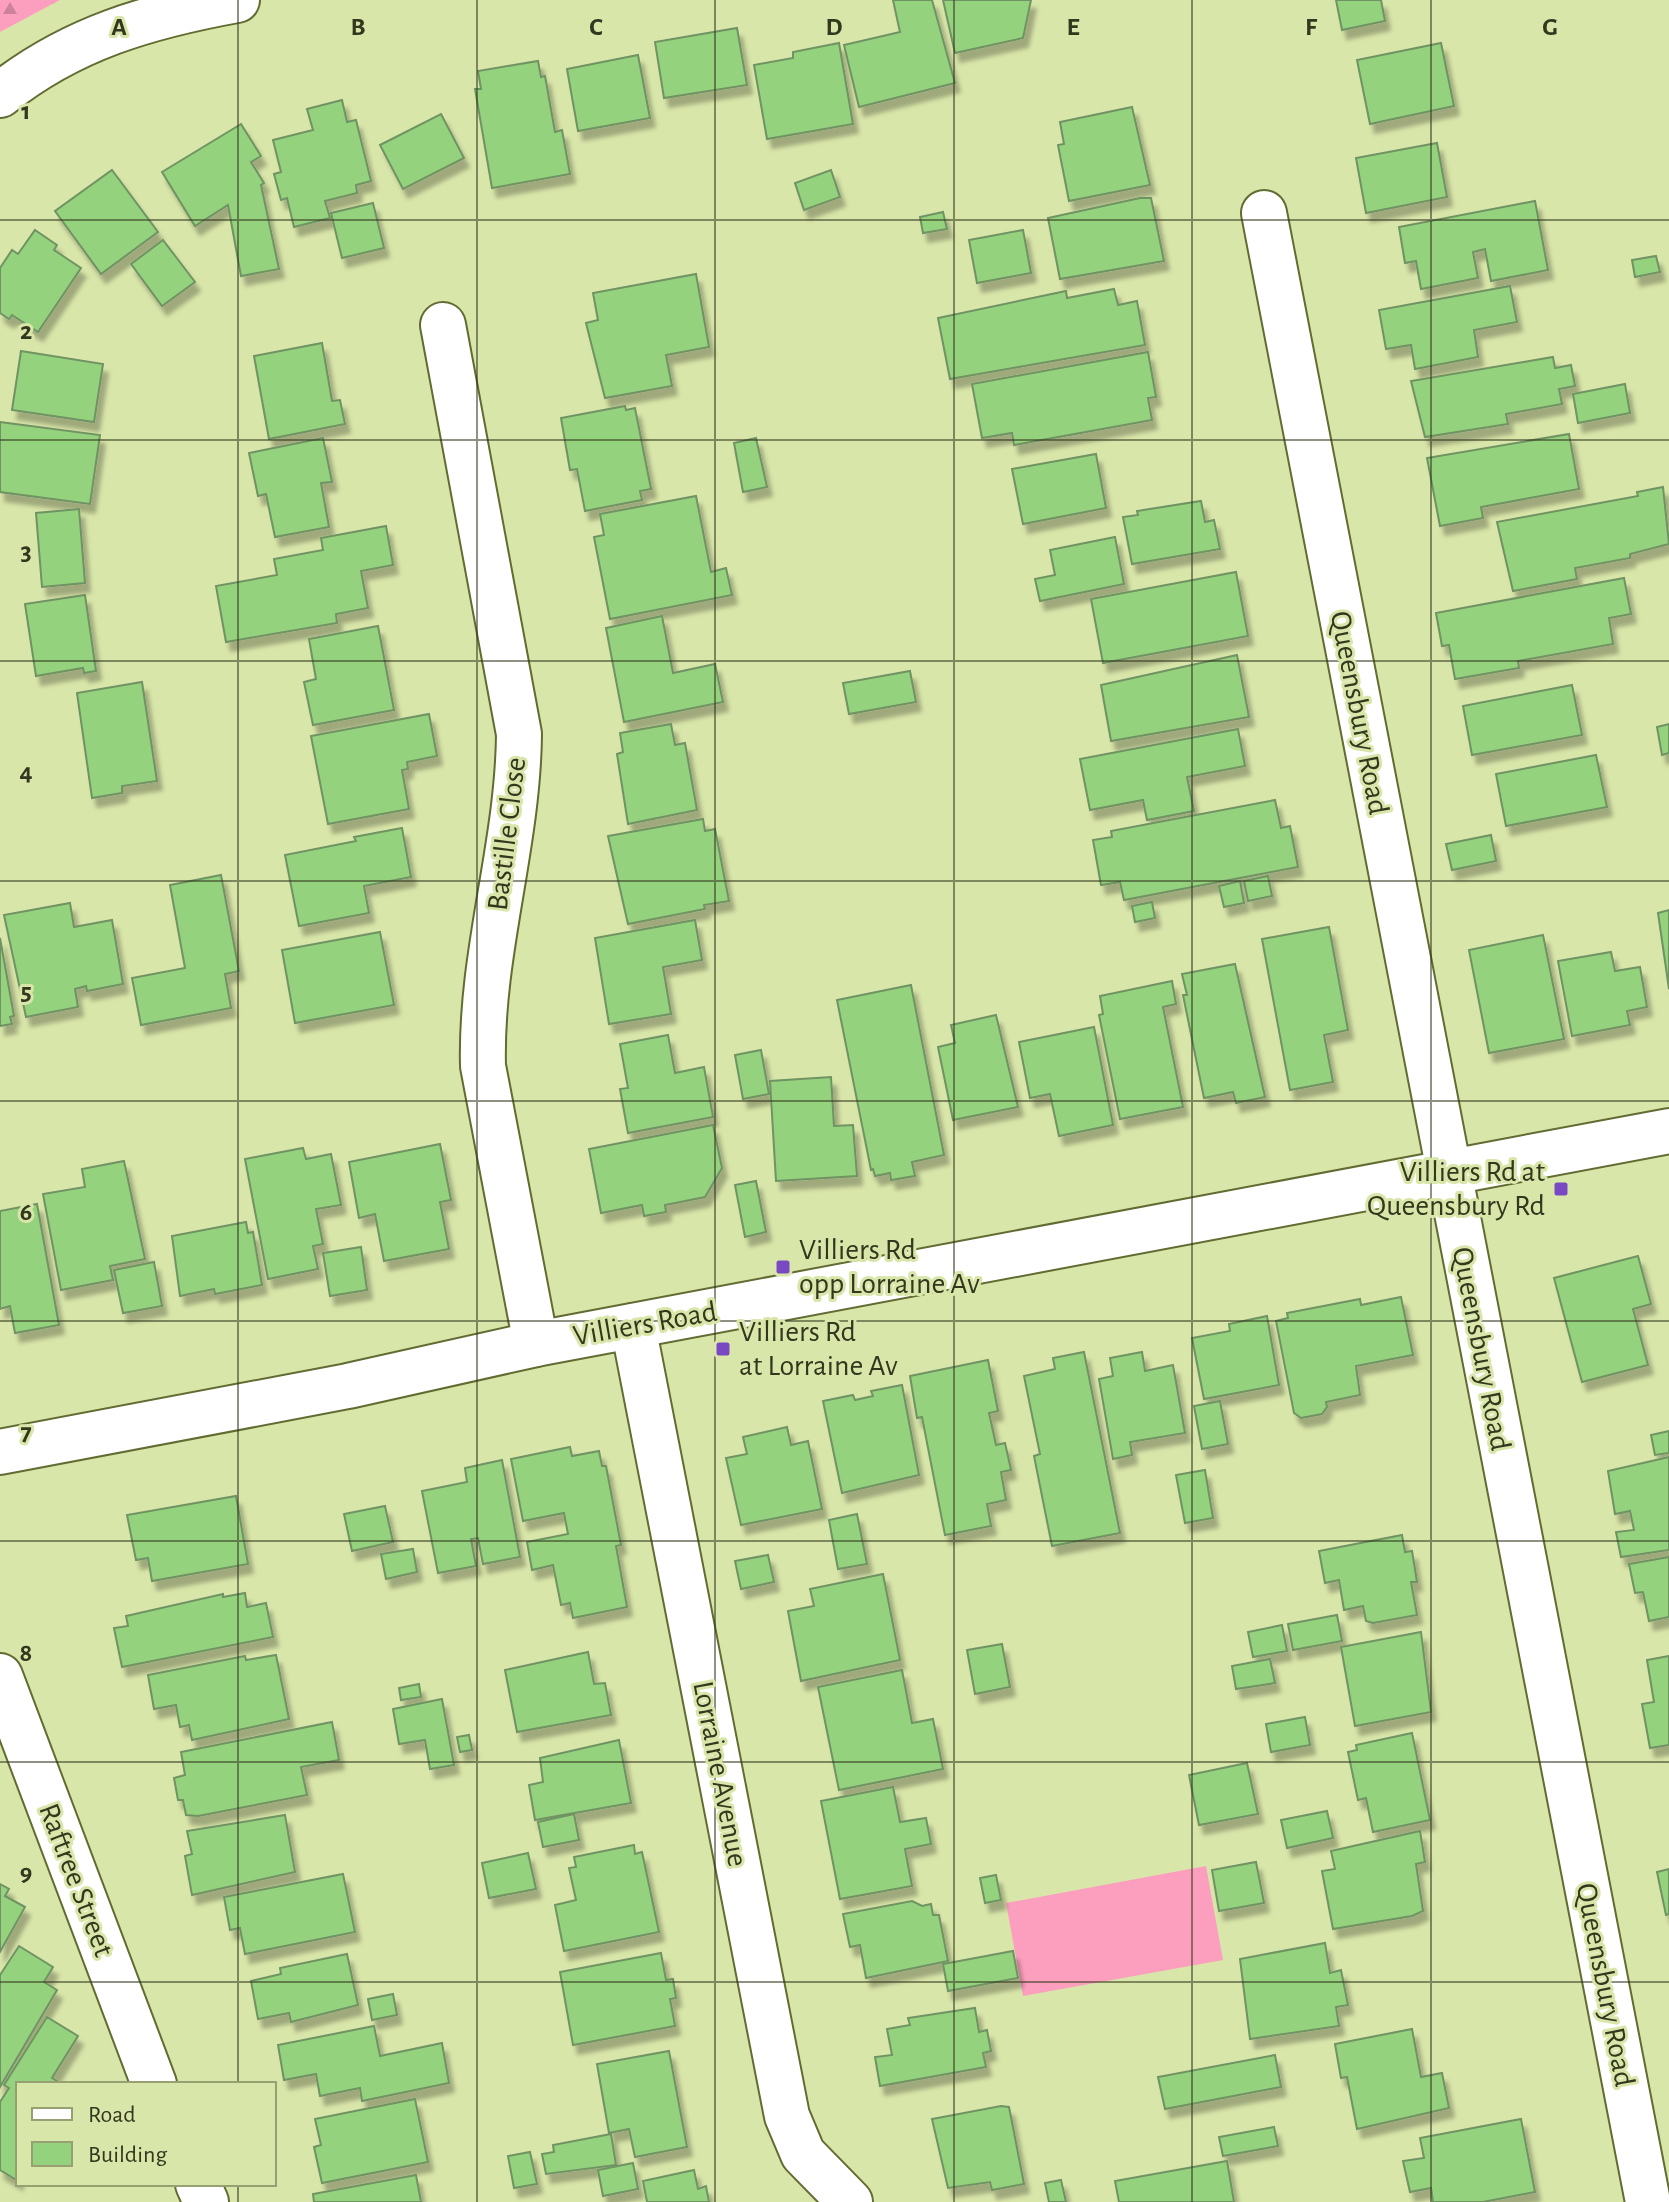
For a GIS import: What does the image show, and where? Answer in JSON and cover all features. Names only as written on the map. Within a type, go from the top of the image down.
[{"type":"street","points":[[0,95],[27,73],[89,38],[126,25],[237,0]]},
{"type":"street","name":"Queensbury Road","points":[[1264,213],[1447,1173],[1653,2179]]},
{"type":"street","name":"Bastille Close","points":[[443,325],[519,734],[514,802],[485,998],[483,1066],[536,1344]]},
{"type":"street","name":"Villiers Road","points":[[0,1452],[348,1386],[536,1344],[1669,1131]]},
{"type":"street","name":"Lorraine Avenue","points":[[633,1326],[787,2116],[803,2154],[850,2202]]},
{"type":"street","name":"Raftree Street","points":[[0,1676],[153,2082]]},
{"type":"green space","points":[[0,0],[60,0],[0,32]]},
{"type":"green space","points":[[1206,1866],[1223,1960],[1023,1996],[1006,1903]]},
{"type":"building","points":[[893,0],[932,0],[955,83],[859,107],[844,45],[900,32]]},
{"type":"building","points":[[943,0],[1031,0],[1023,38],[955,53]]},
{"type":"building","points":[[1336,0],[1381,0],[1385,21],[1342,30]]},
{"type":"building","points":[[737,28],[747,85],[664,98],[655,42]]},
{"type":"building","points":[[839,43],[853,124],[767,139],[754,65],[793,58],[793,52]]},
{"type":"building","points":[[1441,43],[1454,106],[1370,124],[1357,60]]},
{"type":"building","points":[[638,55],[650,118],[578,131],[567,69]]},
{"type":"building","points":[[538,61],[541,77],[545,76],[555,132],[562,130],[570,174],[492,188],[475,89],[481,89],[478,71]]},
{"type":"building","points":[[342,100],[347,122],[356,120],[371,181],[356,185],[357,193],[325,201],[330,218],[294,227],[287,198],[281,200],[274,174],[281,172],[273,140],[313,130],[307,109]]},
{"type":"building","points":[[1132,107],[1150,185],[1069,201],[1058,145],[1064,144],[1060,122]]},
{"type":"building","points":[[441,114],[464,158],[403,189],[380,145]]},
{"type":"building","points":[[241,124],[261,156],[251,162],[264,183],[261,185],[279,269],[241,276],[228,205],[195,226],[162,172]]},
{"type":"building","points":[[1437,143],[1447,197],[1366,213],[1356,158]]},
{"type":"building","points":[[112,170],[158,232],[101,274],[55,211]]},
{"type":"building","points":[[831,170],[840,197],[804,210],[795,183]]},
{"type":"building","points":[[1151,198],[1164,261],[1060,279],[1048,218]]},
{"type":"building","points":[[1535,201],[1548,270],[1491,281],[1485,249],[1473,252],[1478,278],[1421,289],[1416,261],[1405,263],[1399,227]]},
{"type":"building","points":[[373,203],[384,248],[342,258],[331,213]]},
{"type":"building","points":[[943,212],[947,229],[923,233],[920,217]]},
{"type":"building","points":[[35,230],[57,245],[54,250],[81,268],[38,332],[12,315],[9,319],[0,313],[0,268],[12,250],[18,254]]},
{"type":"building","points":[[1023,230],[1031,273],[977,283],[969,240]]},
{"type":"building","points":[[163,240],[195,282],[162,306],[131,264]]},
{"type":"building","points":[[1656,256],[1660,272],[1635,277],[1632,260]]},
{"type":"building","points":[[696,274],[709,347],[666,355],[672,386],[605,398],[586,323],[598,320],[593,293]]},
{"type":"building","points":[[1510,286],[1517,322],[1474,330],[1478,357],[1415,369],[1411,345],[1386,349],[1379,310]]},
{"type":"building","points":[[1114,289],[1118,305],[1137,301],[1145,345],[950,379],[938,318],[1066,291],[1067,298]]},
{"type":"building","points":[[322,343],[332,401],[340,400],[345,424],[269,439],[254,356]]},
{"type":"building","points":[[21,351],[103,364],[94,422],[12,410]]},
{"type":"building","points":[[1148,352],[1156,397],[1148,398],[1152,420],[1014,445],[1012,433],[982,438],[972,384]]},
{"type":"building","points":[[1553,357],[1555,368],[1571,365],[1575,386],[1559,389],[1562,404],[1506,414],[1508,424],[1425,437],[1411,381]]},
{"type":"building","points":[[1625,384],[1630,413],[1578,423],[1573,394]]},
{"type":"building","points":[[625,406],[626,410],[635,408],[651,489],[640,491],[642,500],[585,511],[577,469],[570,470],[561,418]]},
{"type":"building","points":[[0,422],[100,435],[90,504],[0,492]]},
{"type":"building","points":[[1569,434],[1579,489],[1481,507],[1483,518],[1440,526],[1427,458]]},
{"type":"building","points":[[323,438],[332,482],[321,483],[329,527],[275,537],[266,494],[258,496],[249,453]]},
{"type":"building","points":[[756,438],[767,487],[743,492],[734,443]]},
{"type":"building","points":[[1096,454],[1106,508],[1023,524],[1012,469]]},
{"type":"building","points":[[1663,487],[1669,544],[1630,554],[1630,558],[1575,568],[1577,579],[1513,591],[1497,522],[1638,496],[1637,492]]},
{"type":"building","points":[[696,496],[711,572],[726,568],[732,595],[610,619],[594,537],[604,535],[600,514]]},
{"type":"building","points":[[1201,501],[1205,522],[1214,520],[1220,549],[1132,564],[1123,517],[1138,515],[1137,511]]},
{"type":"building","points":[[79,509],[85,583],[42,587],[36,513]]},
{"type":"building","points":[[386,526],[393,565],[361,571],[368,608],[336,614],[337,623],[226,642],[216,586],[277,575],[274,559],[323,550],[321,538]]},
{"type":"building","points":[[1115,537],[1124,584],[1040,601],[1035,579],[1055,575],[1050,550]]},
{"type":"building","points":[[1236,572],[1248,636],[1103,663],[1091,599]]},
{"type":"building","points":[[1624,578],[1631,614],[1609,618],[1613,644],[1518,661],[1519,668],[1455,679],[1449,645],[1442,646],[1436,613]]},
{"type":"building","points":[[85,595],[96,671],[84,673],[83,668],[36,676],[25,604]]},
{"type":"building","points":[[662,616],[673,673],[715,664],[723,702],[624,722],[606,628]]},
{"type":"building","points":[[378,626],[394,710],[313,725],[304,682],[316,679],[309,639]]},
{"type":"building","points":[[1237,655],[1249,717],[1111,741],[1101,685]]},
{"type":"building","points":[[910,671],[916,702],[849,714],[843,683]]},
{"type":"building","points":[[142,682],[157,781],[122,786],[122,793],[92,798],[77,693]]},
{"type":"building","points":[[1572,685],[1582,735],[1472,755],[1463,706]]},
{"type":"building","points":[[429,714],[437,756],[407,762],[408,769],[402,770],[409,809],[328,824],[311,736]]},
{"type":"building","points":[[671,724],[675,745],[685,743],[697,810],[628,824],[617,754],[623,752],[620,733]]},
{"type":"building","points":[[1669,724],[1669,753],[1662,755],[1657,727]]},
{"type":"building","points":[[1238,729],[1245,766],[1187,777],[1194,811],[1147,820],[1143,800],[1090,810],[1080,759]]},
{"type":"building","points":[[1596,755],[1607,807],[1506,826],[1496,774]]},
{"type":"building","points":[[1275,800],[1281,828],[1290,826],[1298,867],[1124,900],[1120,882],[1101,885],[1093,840],[1112,837],[1111,831]]},
{"type":"building","points":[[703,819],[705,831],[715,829],[729,901],[704,905],[705,909],[628,924],[608,836]]},
{"type":"building","points":[[402,828],[411,877],[364,886],[369,913],[299,926],[285,855]]},
{"type":"building","points":[[1491,835],[1496,861],[1452,870],[1446,844]]},
{"type":"building","points":[[221,875],[239,971],[225,974],[231,1008],[141,1025],[132,978],[185,968],[170,885]]},
{"type":"building","points":[[1268,876],[1272,896],[1248,901],[1244,881]]},
{"type":"building","points":[[1240,881],[1244,903],[1224,907],[1219,886]]},
{"type":"building","points":[[1152,902],[1155,918],[1135,922],[1132,906]]},
{"type":"building","points":[[70,903],[74,927],[112,920],[123,984],[87,991],[86,986],[75,989],[78,1007],[26,1017],[4,915]]},
{"type":"building","points":[[1669,910],[1669,989],[1658,913]]},
{"type":"building","points":[[695,920],[702,960],[663,967],[671,1014],[609,1024],[595,938]]},
{"type":"building","points":[[1329,927],[1348,1030],[1324,1035],[1333,1082],[1290,1090],[1262,939]]},
{"type":"building","points":[[380,932],[394,1005],[295,1023],[282,950]]},
{"type":"building","points":[[1543,935],[1564,1039],[1489,1053],[1469,950]]},
{"type":"building","points":[[0,938],[14,1016],[10,1017],[12,1024],[0,1026]]},
{"type":"building","points":[[1611,952],[1615,971],[1640,967],[1647,1007],[1627,1011],[1630,1025],[1572,1036],[1558,961]]},
{"type":"building","points":[[1235,964],[1265,1097],[1236,1103],[1233,1092],[1204,1098],[1183,995],[1187,995],[1182,974]]},
{"type":"building","points":[[1172,981],[1176,1004],[1163,1007],[1183,1107],[1120,1119],[1099,1015],[1103,1014],[1100,996]]},
{"type":"building","points":[[911,985],[944,1155],[912,1162],[915,1176],[891,1180],[890,1173],[875,1176],[871,1170],[837,1000]]},
{"type":"building","points":[[996,1015],[1018,1107],[953,1120],[938,1047],[955,1043],[951,1025]]},
{"type":"building","points":[[1094,1027],[1113,1125],[1059,1136],[1050,1094],[1030,1098],[1019,1042]]},
{"type":"building","points":[[668,1035],[675,1073],[704,1067],[713,1117],[628,1133],[620,1089],[628,1088],[620,1044]]},
{"type":"building","points":[[761,1050],[769,1094],[743,1099],[735,1055]]},
{"type":"building","points":[[831,1077],[834,1126],[853,1125],[857,1176],[776,1181],[770,1081]]},
{"type":"building","points":[[713,1125],[722,1168],[705,1197],[665,1205],[666,1212],[644,1216],[642,1205],[601,1213],[589,1149]]},
{"type":"building","points":[[440,1144],[451,1200],[440,1202],[449,1249],[384,1261],[375,1214],[359,1218],[349,1162]]},
{"type":"building","points":[[303,1148],[306,1159],[331,1154],[341,1205],[316,1209],[323,1244],[313,1246],[318,1269],[268,1279],[245,1159]]},
{"type":"building","points":[[124,1161],[145,1259],[110,1266],[113,1280],[61,1290],[43,1194],[85,1187],[82,1169]]},
{"type":"building","points":[[756,1181],[766,1232],[745,1237],[735,1185]]},
{"type":"building","points":[[37,1204],[59,1325],[15,1333],[10,1306],[0,1309],[0,1211]]},
{"type":"building","points":[[246,1222],[248,1233],[253,1232],[262,1285],[215,1294],[214,1289],[180,1296],[172,1236]]},
{"type":"building","points":[[361,1247],[367,1290],[330,1296],[323,1253]]},
{"type":"building","points":[[1638,1256],[1651,1304],[1633,1309],[1648,1365],[1582,1382],[1554,1278]]},
{"type":"building","points":[[154,1262],[162,1306],[123,1313],[114,1270]]},
{"type":"building","points":[[1401,1297],[1413,1355],[1356,1366],[1360,1395],[1326,1402],[1327,1407],[1322,1414],[1301,1418],[1294,1413],[1276,1321],[1288,1318],[1287,1313],[1360,1299],[1361,1305]]},
{"type":"building","points":[[1267,1316],[1279,1385],[1204,1399],[1192,1338],[1230,1331],[1229,1324]]},
{"type":"building","points":[[1084,1352],[1120,1533],[1052,1546],[1034,1456],[1040,1454],[1024,1376],[1055,1369],[1053,1358]]},
{"type":"building","points":[[1142,1352],[1145,1371],[1173,1365],[1185,1433],[1130,1442],[1132,1455],[1113,1459],[1099,1379],[1113,1376],[1110,1358]]},
{"type":"building","points":[[988,1360],[998,1411],[989,1413],[996,1445],[1005,1443],[1011,1470],[1001,1472],[1006,1500],[987,1504],[991,1526],[945,1535],[922,1417],[917,1418],[910,1376]]},
{"type":"building","points":[[902,1385],[919,1475],[842,1493],[823,1401],[853,1395],[855,1400],[873,1396],[871,1391]]},
{"type":"building","points":[[1220,1401],[1228,1444],[1202,1449],[1194,1406]]},
{"type":"building","points":[[787,1427],[791,1445],[808,1441],[822,1509],[741,1525],[726,1458],[747,1454],[743,1437]]},
{"type":"building","points":[[1669,1431],[1669,1453],[1655,1455],[1651,1435]]},
{"type":"building","points":[[570,1447],[572,1456],[599,1451],[602,1466],[606,1466],[621,1545],[616,1546],[627,1607],[573,1618],[570,1603],[561,1605],[553,1565],[532,1570],[527,1542],[568,1534],[564,1513],[523,1521],[511,1459]]},
{"type":"building","points":[[1669,1457],[1669,1550],[1621,1557],[1616,1532],[1634,1530],[1630,1511],[1615,1514],[1608,1471]]},
{"type":"building","points":[[502,1460],[520,1557],[483,1564],[478,1538],[471,1539],[476,1566],[438,1573],[422,1491],[467,1482],[465,1468]]},
{"type":"building","points":[[1205,1470],[1213,1518],[1185,1523],[1176,1475]]},
{"type":"building","points":[[236,1496],[248,1564],[152,1581],[148,1558],[136,1560],[127,1515]]},
{"type":"building","points":[[385,1506],[393,1542],[352,1551],[344,1514]]},
{"type":"building","points":[[857,1514],[867,1564],[838,1569],[829,1520]]},
{"type":"building","points":[[1402,1535],[1405,1552],[1412,1551],[1417,1582],[1411,1582],[1417,1615],[1373,1623],[1366,1621],[1363,1606],[1344,1610],[1339,1580],[1325,1583],[1319,1551]]},
{"type":"building","points":[[413,1549],[417,1572],[386,1579],[381,1554]]},
{"type":"building","points":[[768,1555],[774,1582],[741,1589],[735,1561]]},
{"type":"building","points":[[1669,1557],[1669,1617],[1649,1621],[1643,1592],[1635,1593],[1629,1564]]},
{"type":"building","points":[[883,1574],[900,1660],[801,1681],[788,1611],[814,1606],[810,1589]]},
{"type":"building","points":[[245,1593],[247,1607],[266,1603],[273,1637],[122,1667],[114,1628],[128,1626],[126,1616],[223,1594],[223,1597]]},
{"type":"building","points":[[1337,1615],[1342,1641],[1293,1650],[1288,1624]]},
{"type":"building","points":[[1282,1625],[1287,1651],[1253,1657],[1248,1632]]},
{"type":"building","points":[[1421,1632],[1431,1712],[1355,1726],[1341,1647]]},
{"type":"building","points":[[1002,1644],[1010,1687],[975,1694],[967,1650]]},
{"type":"building","points":[[588,1652],[594,1684],[605,1683],[611,1715],[517,1732],[505,1670]]},
{"type":"building","points":[[276,1655],[289,1719],[192,1740],[189,1725],[180,1727],[176,1705],[154,1709],[148,1675],[245,1656],[246,1660]]},
{"type":"building","points":[[1669,1656],[1669,1745],[1650,1748],[1642,1704],[1654,1702],[1647,1660]]},
{"type":"building","points":[[1270,1659],[1275,1683],[1236,1689],[1232,1666]]},
{"type":"building","points":[[902,1670],[912,1723],[933,1719],[943,1769],[839,1790],[818,1687]]},
{"type":"building","points":[[419,1684],[421,1697],[401,1700],[399,1688]]},
{"type":"building","points":[[442,1699],[454,1765],[430,1769],[425,1740],[399,1744],[393,1709]]},
{"type":"building","points":[[1305,1717],[1310,1745],[1271,1752],[1266,1724]]},
{"type":"building","points":[[332,1722],[339,1760],[301,1767],[307,1795],[198,1816],[186,1815],[183,1800],[178,1800],[174,1778],[185,1775],[181,1752]]},
{"type":"building","points":[[1412,1733],[1430,1820],[1373,1832],[1366,1798],[1358,1800],[1348,1752],[1357,1750],[1356,1745]]},
{"type":"building","points":[[469,1735],[472,1750],[460,1752],[457,1737]]},
{"type":"building","points":[[619,1740],[631,1803],[535,1820],[529,1785],[543,1782],[540,1758]]},
{"type":"building","points":[[1247,1763],[1258,1814],[1199,1825],[1189,1775]]},
{"type":"building","points":[[893,1787],[900,1822],[926,1818],[931,1844],[905,1849],[912,1886],[840,1899],[821,1801]]},
{"type":"building","points":[[1327,1811],[1333,1838],[1287,1848],[1281,1820]]},
{"type":"building","points":[[574,1814],[579,1840],[543,1847],[538,1822]]},
{"type":"building","points":[[285,1815],[295,1872],[192,1895],[185,1856],[192,1854],[187,1831]]},
{"type":"building","points":[[1420,1831],[1425,1862],[1416,1864],[1423,1911],[1412,1916],[1333,1929],[1322,1871],[1335,1869],[1331,1851]]},
{"type":"building","points":[[634,1845],[635,1854],[642,1852],[659,1932],[564,1951],[555,1905],[576,1900],[569,1868],[576,1867],[574,1857]]},
{"type":"building","points":[[528,1853],[536,1889],[489,1898],[482,1863]]},
{"type":"building","points":[[1256,1862],[1264,1903],[1219,1911],[1212,1870]]},
{"type":"building","points":[[1669,1869],[1669,1914],[1666,1915],[1657,1872]]},
{"type":"building","points":[[343,1874],[355,1932],[245,1954],[240,1928],[230,1930],[224,1897]]},
{"type":"building","points":[[996,1875],[1001,1900],[985,1903],[980,1878]]},
{"type":"building","points":[[0,1884],[9,1889],[5,1896],[25,1907],[0,1952]]},
{"type":"building","points":[[912,1901],[922,1906],[931,1904],[933,1915],[939,1915],[948,1961],[866,1978],[860,1945],[850,1947],[843,1914]]},
{"type":"building","points":[[1325,1943],[1330,1973],[1341,1970],[1348,2005],[1336,2007],[1339,2026],[1250,2039],[1240,1959]]},
{"type":"building","points":[[19,1946],[53,1967],[44,1982],[57,1990],[0,2087],[0,1975]]},
{"type":"building","points":[[1013,1951],[1018,1978],[948,1991],[943,1964]]},
{"type":"building","points":[[661,1953],[666,1980],[673,1979],[676,1998],[670,1999],[675,2026],[573,2045],[560,1972]]},
{"type":"building","points":[[347,1954],[358,2005],[291,2022],[289,2013],[258,2019],[251,1981],[281,1974],[280,1968]]},
{"type":"building","points":[[393,1994],[397,2015],[372,2020],[368,1999]]},
{"type":"building","points":[[975,2008],[979,2032],[987,2030],[991,2051],[983,2053],[986,2067],[880,2086],[875,2057],[892,2055],[887,2029],[910,2025],[908,2018]]},
{"type":"building","points":[[47,2017],[78,2036],[52,2078],[59,2082],[16,2082],[16,2180],[0,2170],[0,2102],[9,2088],[4,2085]]},
{"type":"building","points":[[374,2026],[380,2056],[442,2043],[449,2083],[362,2101],[360,2088],[320,2096],[316,2074],[284,2080],[278,2045]]},
{"type":"building","points":[[1412,2029],[1421,2077],[1442,2073],[1449,2108],[1357,2129],[1347,2077],[1341,2078],[1335,2044]]},
{"type":"building","points":[[669,2051],[687,2147],[635,2157],[629,2129],[609,2133],[597,2064]]},
{"type":"building","points":[[1275,2055],[1281,2087],[1165,2109],[1158,2077]]},
{"type":"building","points":[[415,2099],[428,2162],[322,2183],[314,2147],[321,2145],[315,2119]]},
{"type":"building","points":[[1009,2107],[1024,2184],[992,2190],[990,2182],[948,2188],[932,2119]]},
{"type":"building","points":[[1521,2119],[1535,2192],[1483,2202],[1433,2202],[1431,2188],[1410,2192],[1403,2161],[1424,2158],[1420,2138]]},
{"type":"building","points":[[1274,2127],[1278,2146],[1223,2156],[1219,2137]]},
{"type":"building","points":[[611,2134],[616,2165],[546,2174],[542,2154],[554,2152],[553,2145]]},
{"type":"building","points":[[530,2152],[537,2184],[514,2188],[508,2156]]},
{"type":"building","points":[[1227,2161],[1234,2202],[1119,2202],[1115,2181]]},
{"type":"building","points":[[633,2163],[638,2189],[603,2196],[598,2170]]},
{"type":"building","points":[[694,2170],[698,2189],[706,2186],[709,2202],[647,2202],[643,2181]]},
{"type":"building","points":[[416,2175],[421,2202],[314,2202],[313,2194]]},
{"type":"building","points":[[1061,2180],[1066,2202],[1049,2202],[1045,2183]]},
{"type":"place","name":"Villiers Rd at Queensbury Rd","points":[[1561,1189]]},
{"type":"place","name":"Villiers Rd opp Lorraine Av","points":[[783,1267]]},
{"type":"place","name":"Villiers Rd at Lorraine Av","points":[[723,1349]]}]
